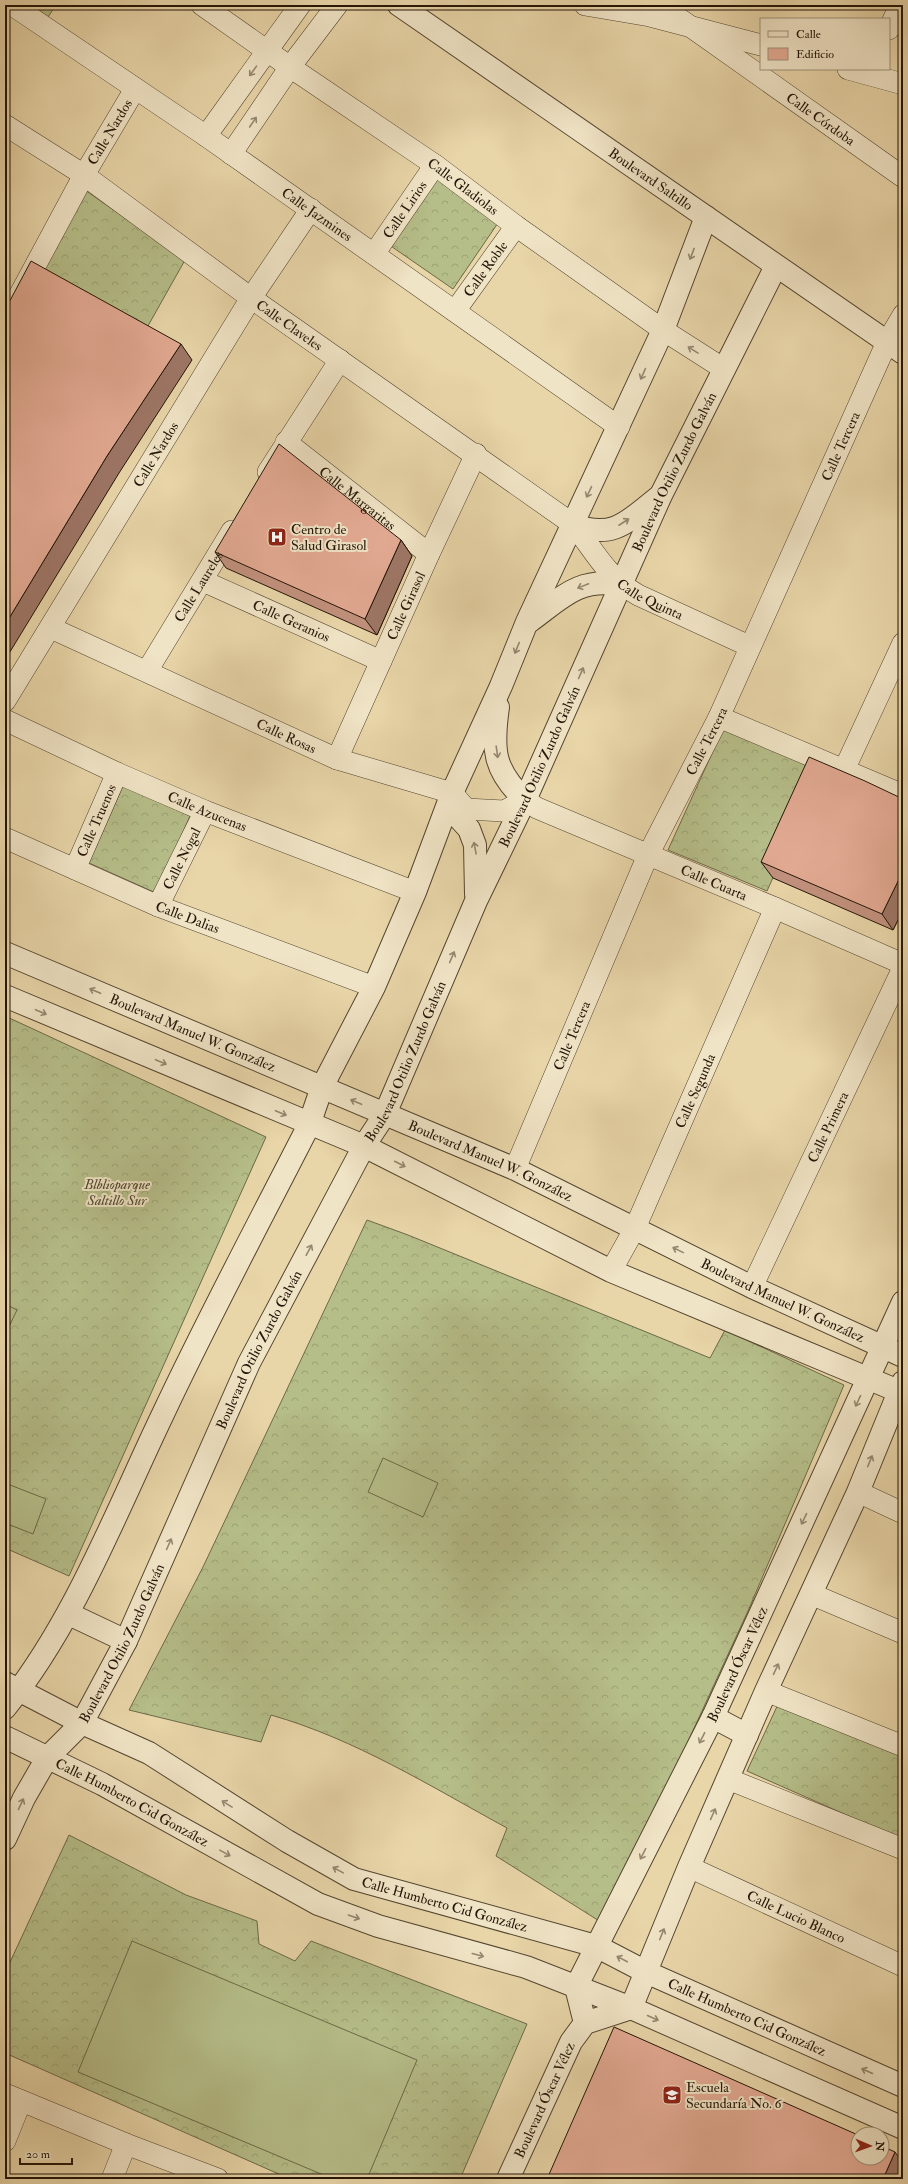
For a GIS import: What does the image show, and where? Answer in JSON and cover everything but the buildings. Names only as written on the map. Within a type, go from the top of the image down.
[{"type":"street","name":"Calle Jazmines","points":[[12,5],[206,136],[619,427]]},
{"type":"street","name":"Calle Gladiolas","points":[[202,5],[290,67],[435,165],[516,226],[663,330],[724,369]]},
{"type":"street","points":[[206,136],[300,5]]},
{"type":"street","points":[[231,154],[290,67],[337,5]]},
{"type":"street","points":[[584,5],[650,16],[760,46]]},
{"type":"street","name":"Calle Córdoba","points":[[660,5],[694,27],[903,177]]},
{"type":"street","points":[[890,27],[900,5]]},
{"type":"street","name":"Boulevard Saltillo","points":[[405,7],[895,348]]},
{"type":"street","points":[[855,70],[870,72],[903,84]]},
{"type":"street","name":"Calle Nardos","points":[[5,322],[84,175],[135,89]]},
{"type":"street","name":"Calle Claveles","points":[[5,125],[84,175],[251,298],[574,524]]},
{"type":"street","name":"Calle Lirios","points":[[374,254],[435,165]]},
{"type":"street","name":"Calle Nardos","points":[[5,701],[51,628],[251,298],[311,210]]},
{"type":"street","points":[[5,1708],[13,1686],[68,1614],[180,1377],[309,1125],[322,1088],[374,987],[415,892],[452,793],[501,686],[527,622],[574,524],[663,330],[706,217]]},
{"type":"street","name":"Calle Roble","points":[[455,311],[516,226]]},
{"type":"street","name":"Boulevard Otilio Zurdo Galván","points":[[5,1839],[24,1798],[47,1758],[82,1723],[126,1640],[249,1363],[364,1146],[385,1114],[476,901],[525,800],[661,495],[776,266]]},
{"type":"street","name":"Calle Tercera","points":[[515,1169],[648,855],[719,717],[749,646],[895,348],[903,315]]},
{"type":"street","points":[[259,488],[286,442],[340,360]]},
{"type":"street","name":"Calle Margaritas","points":[[286,442],[429,554]]},
{"type":"street","name":"Calle Girasol","points":[[337,759],[429,554],[476,454]]},
{"type":"street","points":[[574,524],[596,531],[612,529],[620,525],[661,495]]},
{"type":"street","name":"Calle Laureles","points":[[147,671],[242,515]]},
{"type":"street","name":"Calle Quinta","points":[[574,524],[607,569],[621,585],[638,595],[749,646]]},
{"type":"street","name":"Calle Geranios","points":[[202,581],[381,661]]},
{"type":"street","points":[[527,622],[585,584],[603,582],[621,585]]},
{"type":"street","name":"Calle Rosas","points":[[51,628],[337,759],[452,793]]},
{"type":"street","points":[[844,770],[903,643]]},
{"type":"street","points":[[452,793],[466,809],[482,811],[504,811],[525,800],[506,780],[499,765],[495,732],[501,686]]},
{"type":"street","points":[[719,717],[903,795]]},
{"type":"street","name":"Calle Azucenas","points":[[5,720],[117,773],[205,811],[415,892]]},
{"type":"street","name":"Calle Truenos","points":[[75,869],[117,773]]},
{"type":"street","points":[[452,793],[458,817],[469,829],[475,845],[477,870],[476,901]]},
{"type":"street","name":"Calle Cuarta","points":[[525,800],[537,808],[571,821],[903,964]]},
{"type":"street","name":"Calle Nogal","points":[[158,906],[205,811]]},
{"type":"street","name":"Calle Dalias","points":[[5,838],[158,906],[374,987]]},
{"type":"street","name":"Calle Segunda","points":[[611,1271],[635,1228],[775,908]]},
{"type":"street","name":"Boulevard Manuel W. González","points":[[5,953],[515,1169],[752,1286],[903,1356]]},
{"type":"street","name":"Calle Primera","points":[[752,1286],[903,968]]},
{"type":"street","points":[[5,996],[309,1125],[364,1146],[611,1271],[869,1378],[902,1389],[858,1492],[766,1691],[689,1867],[630,2008],[584,2024],[576,1987]]},
{"type":"street","name":"Boulevard Óscar Vélez","points":[[576,1987],[713,1717],[903,1302]]},
{"type":"street","points":[[858,1492],[903,1513]]},
{"type":"street","points":[[811,1594],[903,1633]]},
{"type":"street","points":[[68,1614],[126,1640]]},
{"type":"street","name":"Calle Humberto Cid González","points":[[13,1686],[82,1723],[148,1754],[287,1841],[354,1879],[596,1946],[646,1972],[903,2086]]},
{"type":"street","points":[[766,1691],[903,1746]]},
{"type":"street","points":[[713,1717],[747,1735]]},
{"type":"street","name":"Calle Humberto Cid González","points":[[5,1737],[102,1784],[318,1904],[385,1928],[526,1967],[630,2008],[903,2128]]},
{"type":"street","points":[[728,1779],[903,1849]]},
{"type":"street","name":"Calle Lucio Blanco","points":[[689,1867],[903,1966]]},
{"type":"street","name":"Boulevard Óscar Vélez","points":[[508,2179],[570,2042],[584,2024]]},
{"type":"street","points":[[5,2141],[13,2098],[126,2144],[218,2179]]},
{"type":"street","points":[[112,2179],[126,2144]]},
{"type":"green space","points":[[31,5],[56,5],[48,17]]},
{"type":"green space","points":[[435,175],[500,220],[453,289],[385,242]]},
{"type":"green space","points":[[85,190],[185,260],[144,333],[40,276]]},
{"type":"green space","points":[[725,725],[821,770],[767,891],[668,850]]},
{"type":"green space","points":[[123,786],[190,816],[156,893],[89,863]]},
{"type":"green space","name":"Blblioparque Saltillo Sur","points":[[5,1016],[266,1137],[69,1576],[5,1548]]},
{"type":"green space","points":[[367,1220],[408,1235],[710,1358],[725,1330],[844,1385],[748,1611],[604,1924],[496,1856],[507,1828],[421,1780],[362,1750],[302,1725],[271,1715],[261,1742],[129,1710],[203,1567]]},
{"type":"green space","points":[[5,1304],[17,1310],[5,1335]]},
{"type":"green space","points":[[383,1458],[438,1483],[423,1517],[368,1492]]},
{"type":"green space","points":[[5,1483],[46,1499],[33,1534],[5,1523]]},
{"type":"green space","points":[[780,1700],[903,1754],[903,1840],[747,1771]]},
{"type":"green space","points":[[69,1835],[186,1895],[257,1921],[259,1944],[295,1961],[311,1941],[527,2024],[460,2179],[290,2179],[5,2053],[5,1973]]},
{"type":"green space","points":[[132,1941],[417,2060],[367,2179],[333,2179],[78,2072]]},
{"type":"place","name":"Centro de Salud Girasol","points":[[277,537]]},
{"type":"place","name":"Escuela Secundaría No. 6","points":[[672,2095]]}]
